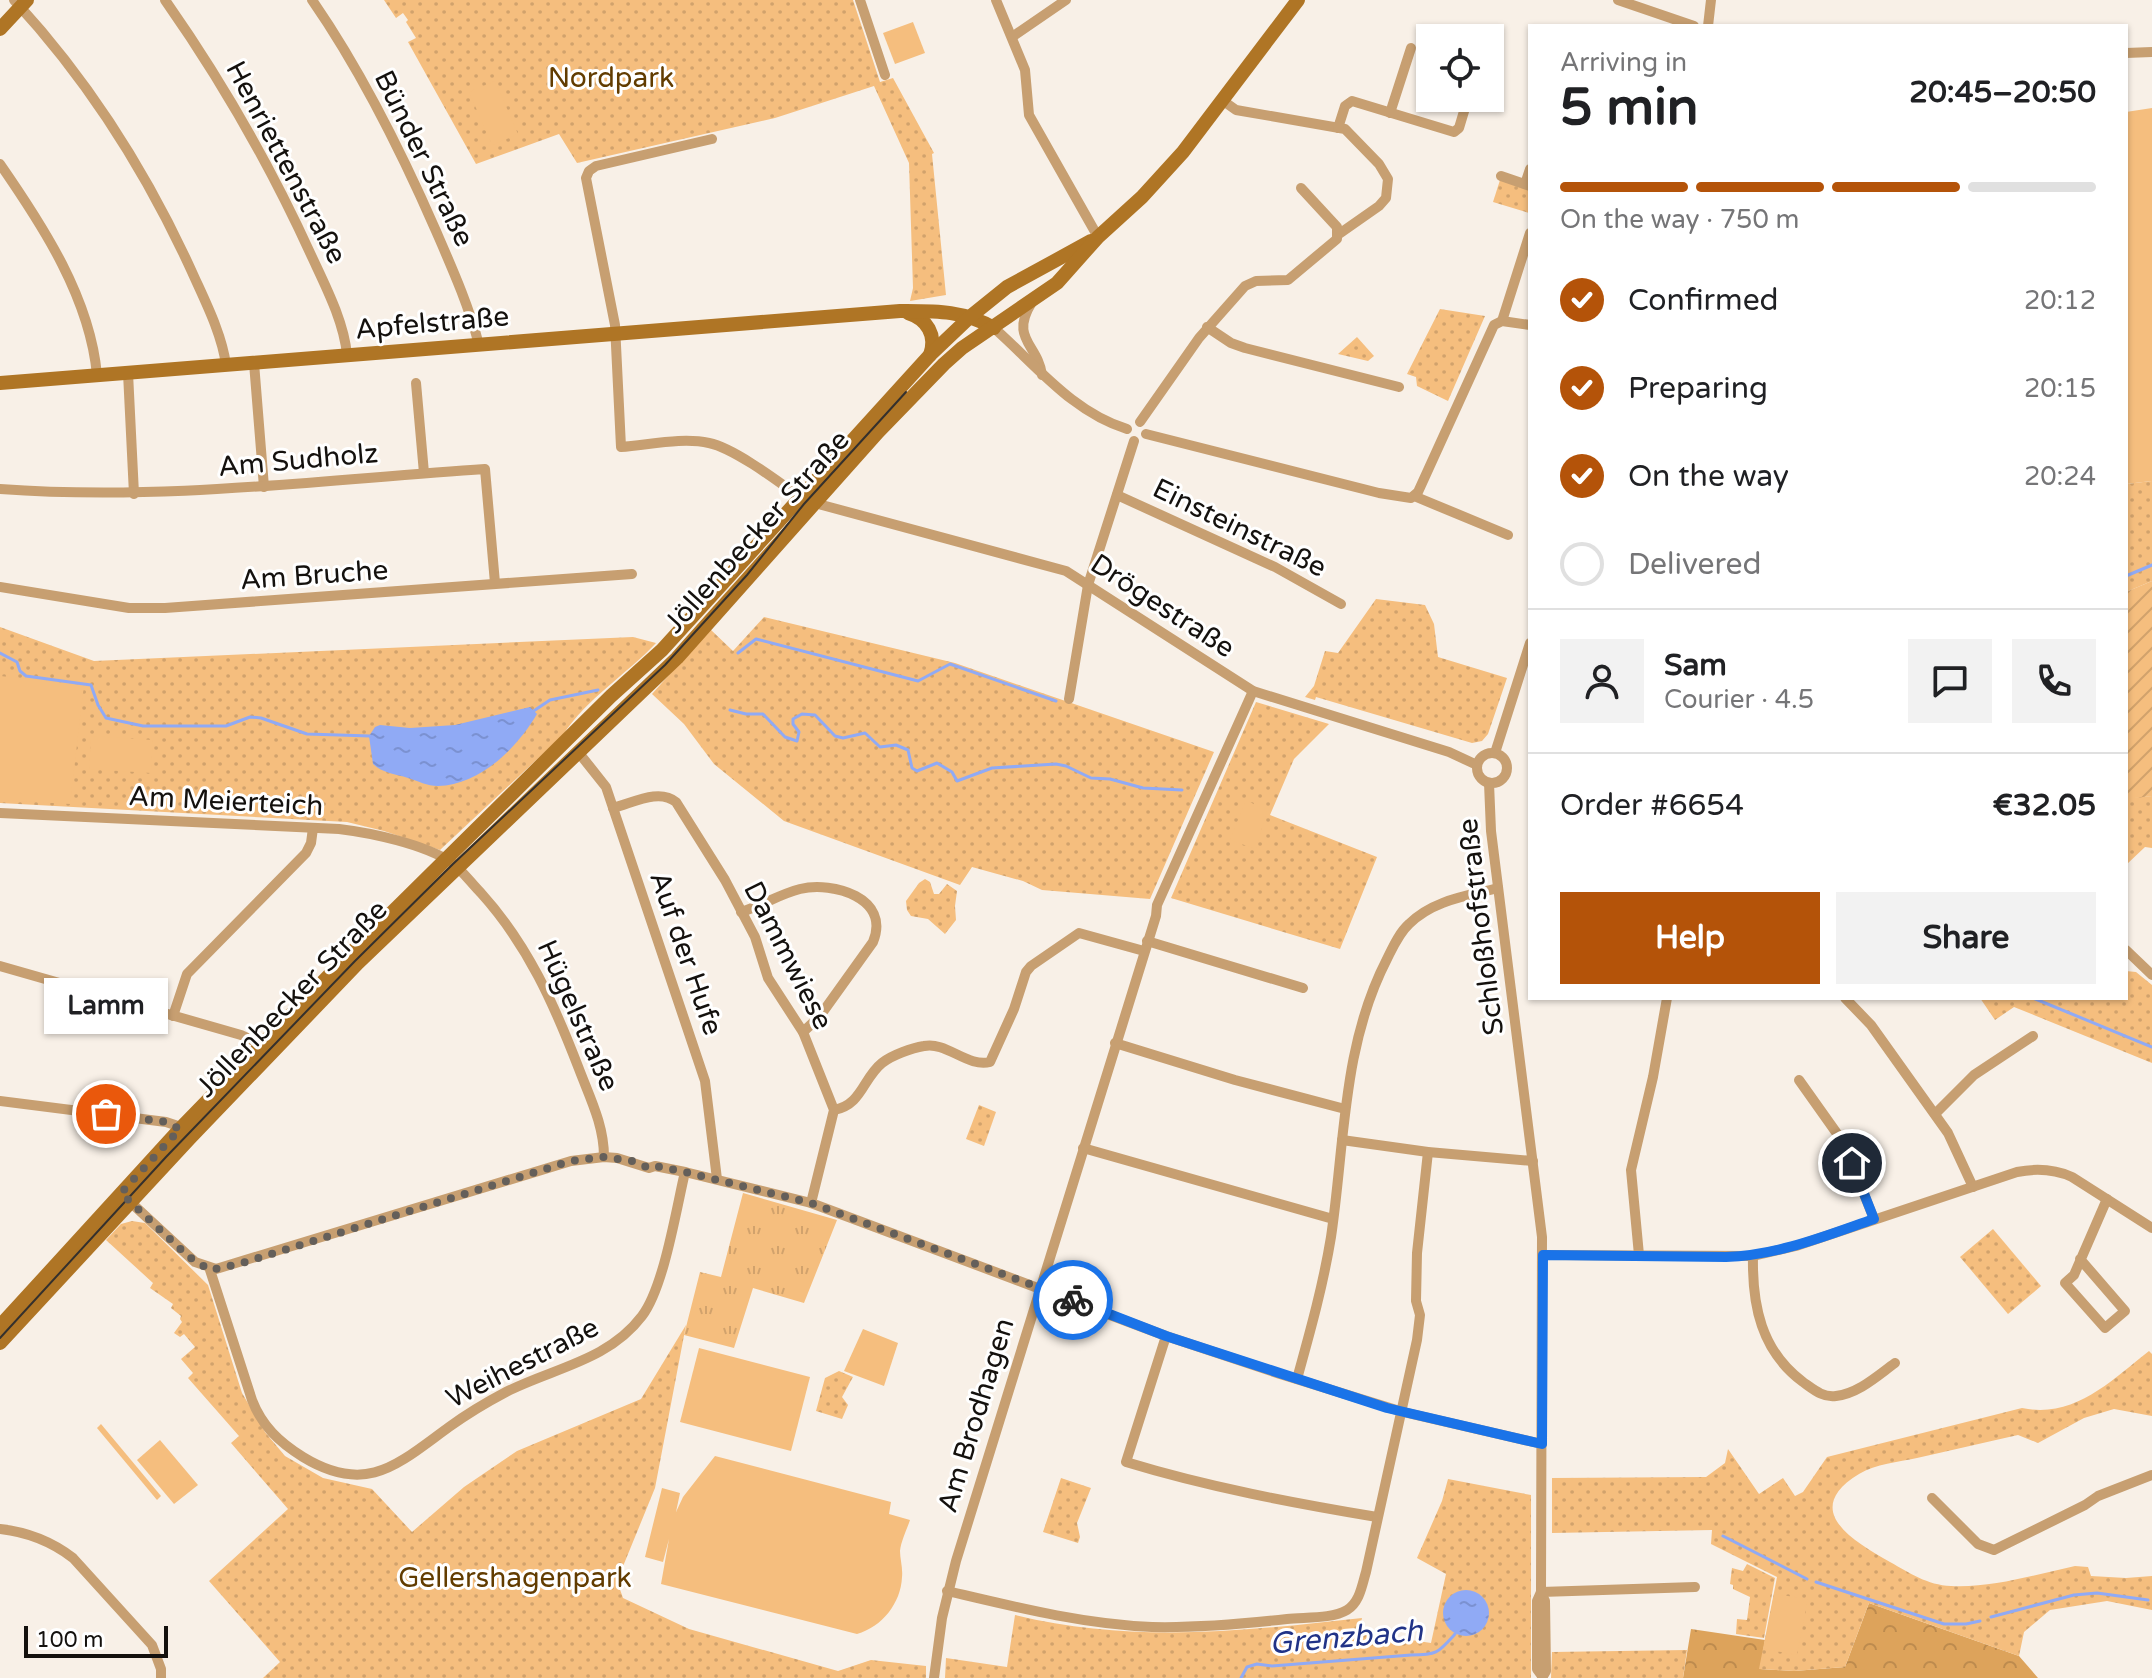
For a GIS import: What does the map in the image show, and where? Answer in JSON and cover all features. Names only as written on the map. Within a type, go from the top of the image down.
[{"type":"main road","name":"Jöllenbecker Straße","points":[[451,863],[579,753],[677,658],[816,501],[944,364],[962,348],[1057,283],[1098,237],[1128,212],[1166,172],[1298,0]]},
{"type":"main road","points":[[0,29],[20,2]]},
{"type":"main road","name":"Jöllenbecker Straße","points":[[0,1343],[185,1134],[611,696],[662,650],[930,355],[1007,287],[1098,237]]},
{"type":"main road","name":"Apfelstraße","points":[[0,383],[900,311],[951,311],[971,316]]},
{"type":"main road","points":[[900,311],[923,319],[933,339],[930,355]]},
{"type":"main road","points":[[971,316],[994,328]]},
{"type":"main road","name":"Jöllenbecker Straße","points":[[0,1326],[126,1198]]},
{"type":"street","name":"Henriettenstraße","points":[[165,0],[229,97],[287,205],[322,279],[345,340],[347,355]]},
{"type":"street","name":"Bünder Straße","points":[[312,0],[390,132],[453,270],[479,345]]},
{"type":"street","points":[[860,0],[885,75]]},
{"type":"street","points":[[996,0],[1025,70],[1029,115],[1098,237]]},
{"type":"street","points":[[1012,37],[1066,0]]},
{"type":"street","points":[[1618,0],[1688,24]]},
{"type":"street","points":[[1708,24],[1711,0]]},
{"type":"street","points":[[20,2],[60,53],[131,156],[199,288],[226,365]]},
{"type":"street","points":[[1390,113],[1411,48]]},
{"type":"street","points":[[2128,53],[2152,52]]},
{"type":"street","points":[[1140,422],[1207,327],[1245,286],[1256,281],[1288,280],[1332,244],[1339,234],[1386,198],[1389,184],[1385,172],[1349,132],[1236,110],[1222,100]]},
{"type":"street","points":[[1338,128],[1345,106],[1350,101],[1454,132],[1459,128],[1464,112]]},
{"type":"street","points":[[614,333],[609,288],[586,185],[587,174],[596,166],[712,139]]},
{"type":"street","points":[[0,164],[32,213],[69,281],[90,337],[97,375]]},
{"type":"street","points":[[1501,176],[1528,185]]},
{"type":"street","points":[[1301,188],[1337,227],[1339,234]]},
{"type":"street","points":[[1502,321],[1528,239]]},
{"type":"street","points":[[1032,302],[1024,317],[1023,336],[1038,357],[1042,375]]},
{"type":"street","points":[[1414,496],[1494,325],[1502,321],[1528,325]]},
{"type":"street","points":[[1207,327],[1245,348],[1399,387]]},
{"type":"street","points":[[994,328],[1042,375],[1081,406],[1127,429]]},
{"type":"street","name":"Jöllenbecker Straße","points":[[614,333],[621,447],[713,443],[801,498]]},
{"type":"street","points":[[254,363],[264,487]]},
{"type":"street","points":[[128,373],[134,494]]},
{"type":"street","points":[[416,383],[424,473]]},
{"type":"street","points":[[1132,422],[1140,422],[1146,427],[1146,434],[1141,440],[1134,441],[1128,436],[1127,429],[1132,422]]},
{"type":"street","points":[[1146,434],[1402,498],[1414,496],[1508,535]]},
{"type":"street","points":[[1069,699],[1088,585],[1134,441]]},
{"type":"street","name":"Am Sudholz","points":[[0,489],[134,494],[485,469],[495,583]]},
{"type":"street","name":"Einsteinstraße","points":[[1117,495],[1275,567],[1341,604]]},
{"type":"street","name":"Drögestraße","points":[[816,501],[1066,571],[1253,691],[1449,752],[1477,765]]},
{"type":"street","name":"Am Bruche","points":[[0,587],[129,608],[165,608],[632,574]]},
{"type":"street","points":[[1495,753],[1528,649]]},
{"type":"street","name":"Am Brodhagen","points":[[934,1678],[947,1591],[1161,895],[1253,691]]},
{"type":"street","name":"Auf der Hufe","points":[[579,753],[603,780],[705,1081],[717,1179]]},
{"type":"street","points":[[1495,753],[1505,760],[1507,772],[1501,780],[1489,783],[1480,778],[1477,765],[1482,756],[1495,753]]},
{"type":"street","name":"Schloßhofstraße","points":[[1489,783],[1491,831],[1543,1255],[1541,1592],[1537,1601],[1537,1669],[1542,1677]]},
{"type":"street","name":"Dammwiese","points":[[613,808],[659,795],[672,799],[725,880],[756,940],[768,978],[803,1032],[834,1110]]},
{"type":"street","name":"Am Meierteich","points":[[0,813],[363,833],[451,863]]},
{"type":"street","points":[[173,1016],[187,974],[306,853],[313,828]]},
{"type":"street","name":"Hügelstraße","points":[[451,863],[510,929],[542,980],[601,1126],[604,1157]]},
{"type":"street","points":[[741,912],[797,890],[811,888],[842,892],[865,902],[875,912],[878,927],[873,942],[820,1016],[803,1032]]},
{"type":"street","points":[[1297,1379],[1323,1281],[1349,1075],[1361,1023],[1382,967],[1406,926],[1419,915],[1449,900],[1498,888]]},
{"type":"street","points":[[811,1203],[834,1110],[855,1100],[881,1063],[923,1046],[932,1046],[980,1063],[990,1062],[1028,968],[1075,935],[1085,933],[1146,946],[1303,988]]},
{"type":"street","points":[[2128,952],[2152,975]]},
{"type":"street","points":[[0,966],[248,1037],[265,1051]]},
{"type":"street","points":[[1639,1255],[1631,1170],[1653,1077],[1667,1000]]},
{"type":"street","points":[[1847,1000],[1871,1025],[1935,1114],[1958,1149],[1973,1187]]},
{"type":"street","points":[[1935,1114],[1974,1075],[2033,1036]]},
{"type":"street","points":[[1115,1043],[1235,1080],[1345,1109]]},
{"type":"street","points":[[1799,1080],[1843,1142],[1874,1219]]},
{"type":"street","points":[[0,1101],[166,1122],[185,1134]]},
{"type":"street","points":[[1342,1140],[1428,1152],[1533,1161]]},
{"type":"street","points":[[1083,1148],[1333,1219]]},
{"type":"street","points":[[947,1591],[1049,1615],[1152,1627],[1258,1622],[1348,1609],[1357,1599],[1366,1572],[1420,1322],[1416,1301],[1416,1260],[1428,1152]]},
{"type":"street","points":[[126,1198],[189,1257],[210,1270],[239,1264],[571,1161],[604,1157],[632,1161],[636,1158],[655,1166],[811,1203],[1166,1336],[1297,1379],[1403,1412],[1542,1444]]},
{"type":"street","points":[[1543,1255],[1753,1256],[1796,1246],[2017,1172],[2047,1170],[2072,1177],[2152,1228]]},
{"type":"street","name":"Weihestraße","points":[[210,1270],[252,1400],[271,1433],[302,1456],[332,1471],[348,1475],[375,1472],[406,1459],[489,1401],[593,1356],[634,1326],[648,1308],[657,1286],[685,1172]]},
{"type":"street","points":[[2080,1259],[2125,1311],[2105,1328],[2065,1283],[2074,1275],[2080,1259],[2107,1199]]},
{"type":"street","points":[[1753,1256],[1758,1320],[1778,1358],[1792,1373],[1825,1395],[1837,1396],[1862,1387],[1895,1363]]},
{"type":"street","points":[[1166,1336],[1126,1462],[1261,1496],[1377,1517]]},
{"type":"street","points":[[1932,1498],[1978,1544],[1994,1550],[2098,1496],[2152,1475]]},
{"type":"street","points":[[0,1529],[33,1536],[73,1558],[152,1645],[161,1678]]},
{"type":"street","points":[[1541,1592],[1695,1587]]},
{"type":"green space","name":"Nordpark","points":[[384,0],[853,0],[880,82],[893,78],[934,153],[946,295],[910,301],[913,288],[909,163],[874,86],[775,118],[577,163],[559,134],[476,164],[408,42],[416,38],[406,22],[408,20],[403,13],[396,18]]},
{"type":"green space","points":[[913,22],[925,53],[895,64],[883,33]]},
{"type":"green space","points":[[495,81],[518,134],[492,145],[469,92]]},
{"type":"green space","points":[[2152,108],[2152,481],[2128,484],[2128,112]]},
{"type":"green space","points":[[1500,180],[1528,189],[1528,213],[1493,202]]},
{"type":"green space","points":[[1440,309],[1485,316],[1448,401],[1417,386],[1416,377],[1407,374]]},
{"type":"green space","points":[[1357,337],[1374,356],[1368,361],[1338,354]]},
{"type":"green space","points":[[2152,481],[2152,581],[2128,591],[2128,484]]},
{"type":"green space","points":[[2152,581],[2152,796],[2128,799],[2128,591]]},
{"type":"green space","points":[[1376,599],[1425,605],[1434,624],[1438,657],[1507,678],[1488,734],[1482,741],[1472,743],[1316,697],[1315,700],[1305,697],[1314,686],[1325,651],[1338,653]]},
{"type":"green space","points":[[764,617],[955,663],[1214,752],[1150,899],[1042,890],[1023,881],[972,867],[960,885],[784,821],[714,764],[684,724],[652,694],[710,629],[733,651]]},
{"type":"green space","points":[[0,627],[94,661],[633,637],[656,643],[595,698],[563,735],[440,850],[347,822],[0,803]]},
{"type":"green space","points":[[0,676],[84,685],[70,804],[0,800]]},
{"type":"green space","points":[[1256,702],[1329,724],[1294,759],[1270,815],[1377,857],[1340,949],[1171,898]]},
{"type":"green space","points":[[91,736],[153,740],[151,773],[89,769]]},
{"type":"green space","points":[[2152,796],[2152,848],[2145,847],[2128,863],[2128,798]]},
{"type":"green space","points":[[1246,800],[1267,811],[1256,849],[1230,840]]},
{"type":"green space","points":[[925,879],[930,882],[934,894],[939,894],[947,884],[957,891],[956,920],[945,934],[928,919],[911,916],[907,910],[906,901]]},
{"type":"green space","points":[[2128,971],[2136,972],[2152,985],[2152,1063],[2014,1007],[1995,1020],[1981,1000],[2128,1000]]},
{"type":"green space","points":[[979,1105],[996,1112],[984,1146],[966,1139]]},
{"type":"green space","points":[[743,1193],[837,1220],[804,1303],[753,1288],[734,1348],[684,1335],[700,1272],[721,1277]]},
{"type":"green space","name":"Gellershagenpark","points":[[132,1221],[145,1223],[208,1285],[242,1393],[265,1432],[285,1456],[323,1478],[372,1489],[412,1532],[464,1487],[517,1451],[641,1399],[686,1325],[655,1488],[617,1581],[623,1598],[689,1629],[838,1671],[871,1660],[926,1666],[926,1678],[263,1678],[280,1662],[209,1581],[288,1509],[231,1443],[239,1436],[188,1378],[193,1373],[181,1359],[195,1347],[184,1334],[180,1337],[174,1333],[182,1322],[181,1316],[171,1308],[173,1304],[150,1288],[153,1283],[106,1240],[121,1224]]},
{"type":"green space","points":[[1993,1229],[2041,1286],[2008,1314],[1960,1257]]},
{"type":"green space","points":[[863,1329],[898,1343],[884,1386],[844,1371]]},
{"type":"green space","points":[[699,1348],[810,1377],[791,1451],[680,1422]]},
{"type":"green space","points":[[2149,1351],[2152,1354],[2152,1416],[2114,1409],[2084,1418],[2038,1443],[2018,1435],[1880,1466],[1859,1474],[1842,1487],[1834,1500],[1833,1512],[1838,1524],[1848,1534],[1890,1562],[1934,1583],[1982,1585],[2075,1566],[2088,1567],[2091,1576],[2152,1576],[2152,1610],[2107,1601],[2050,1610],[2024,1632],[2019,1656],[1869,1603],[1845,1667],[1794,1671],[1759,1669],[1777,1577],[1711,1544],[1712,1530],[1552,1533],[1552,1478],[1706,1477],[1725,1463],[1728,1449],[1759,1494],[1783,1478],[1795,1496],[1803,1492],[1827,1457],[2022,1408],[2041,1410],[2075,1403],[2106,1385]]},
{"type":"green space","points":[[839,1371],[853,1377],[842,1397],[848,1405],[842,1419],[816,1411],[825,1378]]},
{"type":"green space","points":[[101,1424],[161,1496],[157,1500],[97,1428]]},
{"type":"green space","points":[[160,1440],[198,1485],[174,1504],[137,1460]]},
{"type":"green space","points":[[715,1456],[891,1502],[889,1514],[910,1520],[900,1551],[901,1587],[894,1605],[882,1620],[857,1634],[661,1584],[669,1539],[663,1562],[645,1557],[662,1488],[680,1493],[676,1512],[683,1497]]},
{"type":"green space","points":[[1061,1478],[1091,1488],[1077,1523],[1078,1543],[1043,1532]]},
{"type":"green space","points":[[1448,1479],[1531,1495],[1531,1678],[945,1678],[946,1658],[1007,1667],[1015,1615],[1102,1630],[1146,1632],[1231,1630],[1362,1618],[1359,1632],[1431,1643],[1446,1574],[1417,1558],[1442,1501]]},
{"type":"green space","points":[[1747,1564],[1775,1578],[1764,1638],[1736,1634],[1737,1619],[1747,1620],[1750,1597],[1733,1589],[1730,1584],[1732,1568],[1743,1571]]},
{"type":"green space","points":[[1774,1594],[1808,1599],[1797,1655],[1764,1649]]},
{"type":"green space","points":[[1869,1603],[2019,1656],[2038,1678],[1683,1678],[1691,1629],[1765,1640],[1760,1669],[1794,1671],[1845,1667]]},
{"type":"green space","points":[[1687,1650],[1683,1678],[1551,1678],[1552,1652]]},
{"type":"water","points":[[530,707],[537,714],[519,739],[496,762],[468,779],[453,784],[430,785],[385,771],[373,764],[369,736],[380,725],[410,728],[455,725]]},
{"type":"water","points":[[1466,1590],[1483,1596],[1489,1613],[1483,1630],[1466,1636],[1449,1630],[1443,1613],[1449,1596]]},
{"type":"waterway","points":[[2128,575],[2152,565]]},
{"type":"waterway","points":[[738,653],[756,639],[918,681],[950,664],[1056,701]]},
{"type":"waterway","points":[[0,653],[17,662],[26,676],[91,685],[106,718],[143,726],[226,726],[250,717],[307,734],[370,736]]},
{"type":"waterway","points":[[532,712],[550,700],[598,690]]},
{"type":"waterway","points":[[730,710],[763,714],[785,737],[797,741],[799,732],[793,719],[802,714],[815,715],[835,736],[843,738],[865,733],[880,747],[896,745],[908,750],[912,768],[917,771],[937,763],[952,772],[957,781],[992,768],[1056,764],[1091,778],[1110,779],[1143,788],[1182,790]]},
{"type":"waterway","points":[[2038,1000],[2152,1047]]},
{"type":"waterway","name":"Grenzbach","points":[[1723,1536],[1807,1579]]},
{"type":"waterway","name":"Grenzbach","points":[[1816,1582],[1944,1624],[1980,1621]]},
{"type":"waterway","name":"Grenzbach","points":[[1991,1617],[2074,1595],[2097,1593],[2148,1600]]},
{"type":"waterway","name":"Grenzbach","points":[[1241,1678],[1247,1667],[1257,1664],[1272,1666],[1432,1653],[1455,1634]]},
{"type":"tram line","points":[[0,1338],[166,1157],[355,961],[453,864],[665,665],[906,392]]},
{"type":"way so far","points":[[106,1114],[166,1122],[180,1129],[121,1193],[189,1257],[210,1270],[239,1264],[571,1161],[604,1157],[632,1161],[635,1165],[649,1168],[655,1166],[685,1172],[811,1203],[1073,1300]]},
{"type":"place","name":"Lamm","points":[[106,1114]]},
{"type":"route","points":[[1073,1300],[1166,1336],[1387,1408],[1542,1444],[1543,1255],[1726,1257],[1784,1250],[1874,1219],[1852,1163]]}]
